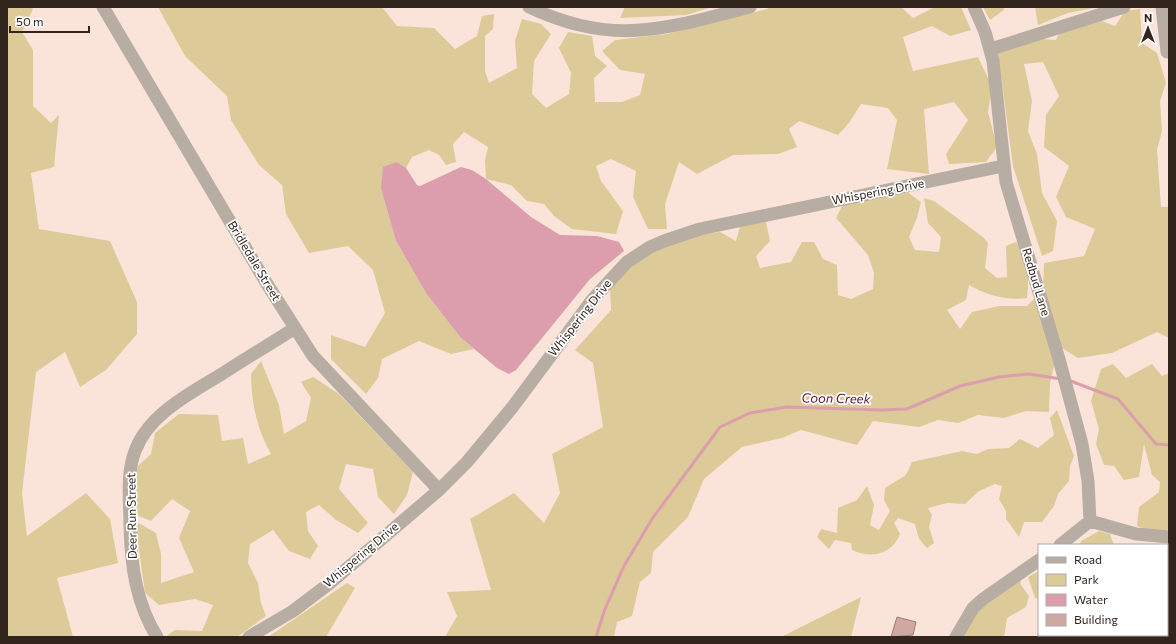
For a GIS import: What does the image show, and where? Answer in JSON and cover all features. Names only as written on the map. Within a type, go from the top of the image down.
[{"type":"street","name":"Bridledale Street","points":[[103,7],[295,328],[314,356],[332,378],[438,490]]},
{"type":"street","points":[[529,7],[564,22],[612,32],[653,30],[750,7]]},
{"type":"street","name":"Redbud Lane","points":[[974,7],[991,49],[999,109],[1003,166],[1006,182],[1065,379],[1087,468],[1090,521]]},
{"type":"street","points":[[991,49],[1124,7]]},
{"type":"street","points":[[1162,7],[1168,52]]},
{"type":"street","name":"Whispering Drive","points":[[248,637],[293,611],[330,583],[438,490],[467,462],[506,415],[593,299],[614,274],[627,262],[650,247],[679,235],[700,229],[1003,166]]},
{"type":"street","name":"Deer Run Street","points":[[157,637],[148,622],[133,576],[130,543],[129,484],[131,467],[136,450],[151,426],[180,400],[295,328]]},
{"type":"street","points":[[1061,544],[1090,521],[1136,534],[1169,537]]},
{"type":"street","points":[[956,637],[974,608],[984,599],[1038,561]]},
{"type":"green space","points":[[7,7],[31,7],[33,9],[22,32],[33,50],[33,106],[51,123],[59,115],[54,167],[31,173],[39,229],[110,241],[137,302],[137,334],[106,370],[80,387],[65,352],[36,372],[22,493],[27,536],[86,493],[110,519],[118,563],[57,578],[73,637],[7,637]]},
{"type":"green space","points":[[158,7],[382,7],[397,26],[434,28],[455,49],[477,36],[482,16],[494,14],[493,29],[485,36],[485,71],[489,83],[517,68],[515,41],[522,19],[541,24],[551,34],[534,61],[532,94],[546,108],[569,94],[571,73],[559,48],[568,32],[592,36],[595,56],[607,66],[594,78],[595,102],[622,102],[640,95],[645,74],[620,70],[602,51],[615,40],[667,34],[770,7],[901,7],[913,18],[935,7],[961,7],[971,30],[950,36],[932,26],[903,37],[913,71],[978,57],[992,87],[988,112],[997,147],[986,162],[949,164],[946,154],[968,120],[954,102],[924,109],[929,174],[887,169],[897,120],[888,108],[861,104],[849,123],[838,135],[799,121],[789,129],[797,147],[778,154],[733,155],[697,174],[679,162],[665,204],[667,229],[648,229],[633,197],[636,171],[611,159],[596,166],[601,181],[623,211],[616,234],[572,229],[554,216],[544,204],[527,201],[511,185],[486,179],[485,160],[488,147],[464,132],[453,144],[456,162],[446,165],[439,155],[429,150],[412,157],[406,168],[397,162],[381,189],[396,241],[426,293],[460,337],[474,349],[451,354],[419,341],[382,359],[378,378],[366,394],[331,359],[331,335],[365,347],[385,313],[373,270],[348,246],[309,253],[286,214],[282,185],[259,165],[231,120],[227,96],[185,56]]},
{"type":"green space","points":[[625,7],[712,7],[686,15],[620,18]]},
{"type":"green space","points":[[983,7],[1004,7],[1004,10],[990,20]]},
{"type":"green space","points":[[1035,7],[1099,7],[1068,13],[1038,25]]},
{"type":"green space","points":[[1140,9],[1142,43],[1157,53],[1166,83],[1160,101],[1162,131],[1157,150],[1161,207],[1169,207],[1169,338],[1157,332],[1112,353],[1078,358],[1062,348],[1043,288],[1044,263],[1084,256],[1095,229],[1066,217],[1056,197],[1069,166],[1044,147],[1046,115],[1059,96],[1043,62],[1024,64],[1032,101],[1028,131],[1037,154],[1042,193],[1057,221],[1053,251],[1042,256],[1013,166],[998,53],[1042,39],[1056,40],[1060,31],[1102,21],[1115,26],[1125,11]]},
{"type":"green space","points":[[906,191],[921,202],[917,218],[909,237],[915,250],[939,252],[941,237],[928,223],[924,198],[934,201],[983,237],[988,243],[985,268],[997,278],[1007,277],[1006,246],[1016,242],[1021,248],[1028,269],[1027,298],[1004,298],[982,292],[969,285],[966,300],[947,310],[960,329],[972,312],[999,306],[1027,306],[1034,299],[1040,304],[1056,357],[1050,383],[1049,412],[1026,411],[1004,418],[978,415],[958,423],[938,420],[919,427],[873,421],[857,445],[801,430],[782,438],[742,447],[704,479],[688,517],[653,552],[651,573],[640,582],[632,616],[617,622],[614,637],[445,637],[457,616],[447,592],[491,590],[470,519],[514,493],[544,523],[560,493],[552,454],[603,427],[593,363],[575,350],[611,310],[610,286],[635,262],[658,249],[691,236],[720,232],[736,241],[740,226],[766,222],[770,241],[756,256],[760,268],[791,262],[802,242],[814,242],[823,259],[837,265],[838,295],[851,299],[873,289],[874,273],[868,255],[836,218],[843,204]]},
{"type":"green space","points":[[261,361],[279,405],[284,434],[306,421],[311,398],[301,382],[313,377],[339,394],[413,472],[407,495],[394,514],[378,497],[373,469],[346,464],[339,489],[368,523],[358,533],[336,520],[319,505],[306,512],[308,531],[318,546],[310,559],[289,551],[273,530],[250,544],[248,563],[258,583],[261,603],[266,616],[237,637],[165,637],[175,630],[202,631],[213,605],[195,599],[159,605],[145,593],[135,521],[156,533],[161,554],[161,583],[194,572],[179,538],[190,511],[172,499],[151,521],[134,514],[133,485],[138,466],[151,454],[155,433],[179,414],[218,415],[222,441],[243,438],[248,464],[271,454],[258,425],[252,396],[251,374]]},
{"type":"green space","points":[[1113,364],[1126,378],[1152,364],[1162,376],[1169,373],[1169,528],[1163,535],[1137,526],[1139,507],[1159,492],[1160,482],[1152,475],[1144,444],[1139,477],[1124,480],[1114,466],[1104,465],[1096,444],[1099,429],[1091,401],[1101,369]]},
{"type":"green space","points":[[1057,410],[1074,456],[1070,466],[1069,481],[1058,494],[1054,506],[1042,522],[1024,522],[1019,537],[1006,519],[1006,511],[999,499],[1002,486],[995,484],[979,491],[965,504],[947,503],[928,508],[932,515],[929,527],[934,543],[927,548],[919,539],[915,524],[898,518],[894,523],[900,534],[892,547],[880,553],[859,553],[852,550],[851,543],[835,540],[829,549],[817,537],[821,529],[837,533],[838,508],[857,500],[867,486],[874,505],[870,525],[879,530],[890,511],[884,500],[885,488],[906,475],[912,462],[962,451],[977,454],[988,449],[1009,448],[1020,439],[1038,448],[1054,435],[1050,418]]},
{"type":"green space","points":[[1099,531],[1110,534],[1114,544],[1080,544],[1081,541]]},
{"type":"green space","points":[[1169,571],[1169,637],[1035,637],[1037,636],[1038,631],[1038,636],[1168,636]]},
{"type":"green space","points":[[1038,572],[1038,599],[1035,598],[1028,577]]},
{"type":"green space","points":[[1019,577],[1021,585],[1029,596],[1026,607],[1007,618],[1004,637],[961,637],[971,618],[986,603]]},
{"type":"green space","points":[[347,583],[355,588],[326,637],[268,637]]},
{"type":"green space","points":[[861,597],[851,637],[781,637]]},
{"type":"water","points":[[397,162],[406,168],[417,185],[420,186],[461,167],[472,170],[486,179],[531,217],[560,235],[597,236],[619,242],[624,251],[590,279],[516,370],[509,374],[497,368],[460,337],[426,293],[396,241],[381,189],[383,167]]},
{"type":"building","points":[[897,617],[916,622],[913,635],[891,637]]},
{"type":"waterway","name":"Coon Creek","points":[[596,637],[605,609],[624,566],[652,519],[720,427],[750,413],[787,407],[881,410],[907,409],[960,386],[999,377],[1029,374],[1061,379]]},
{"type":"waterway","name":"Coon Creek","points":[[1068,380],[1118,399],[1156,444],[1169,445]]}]
